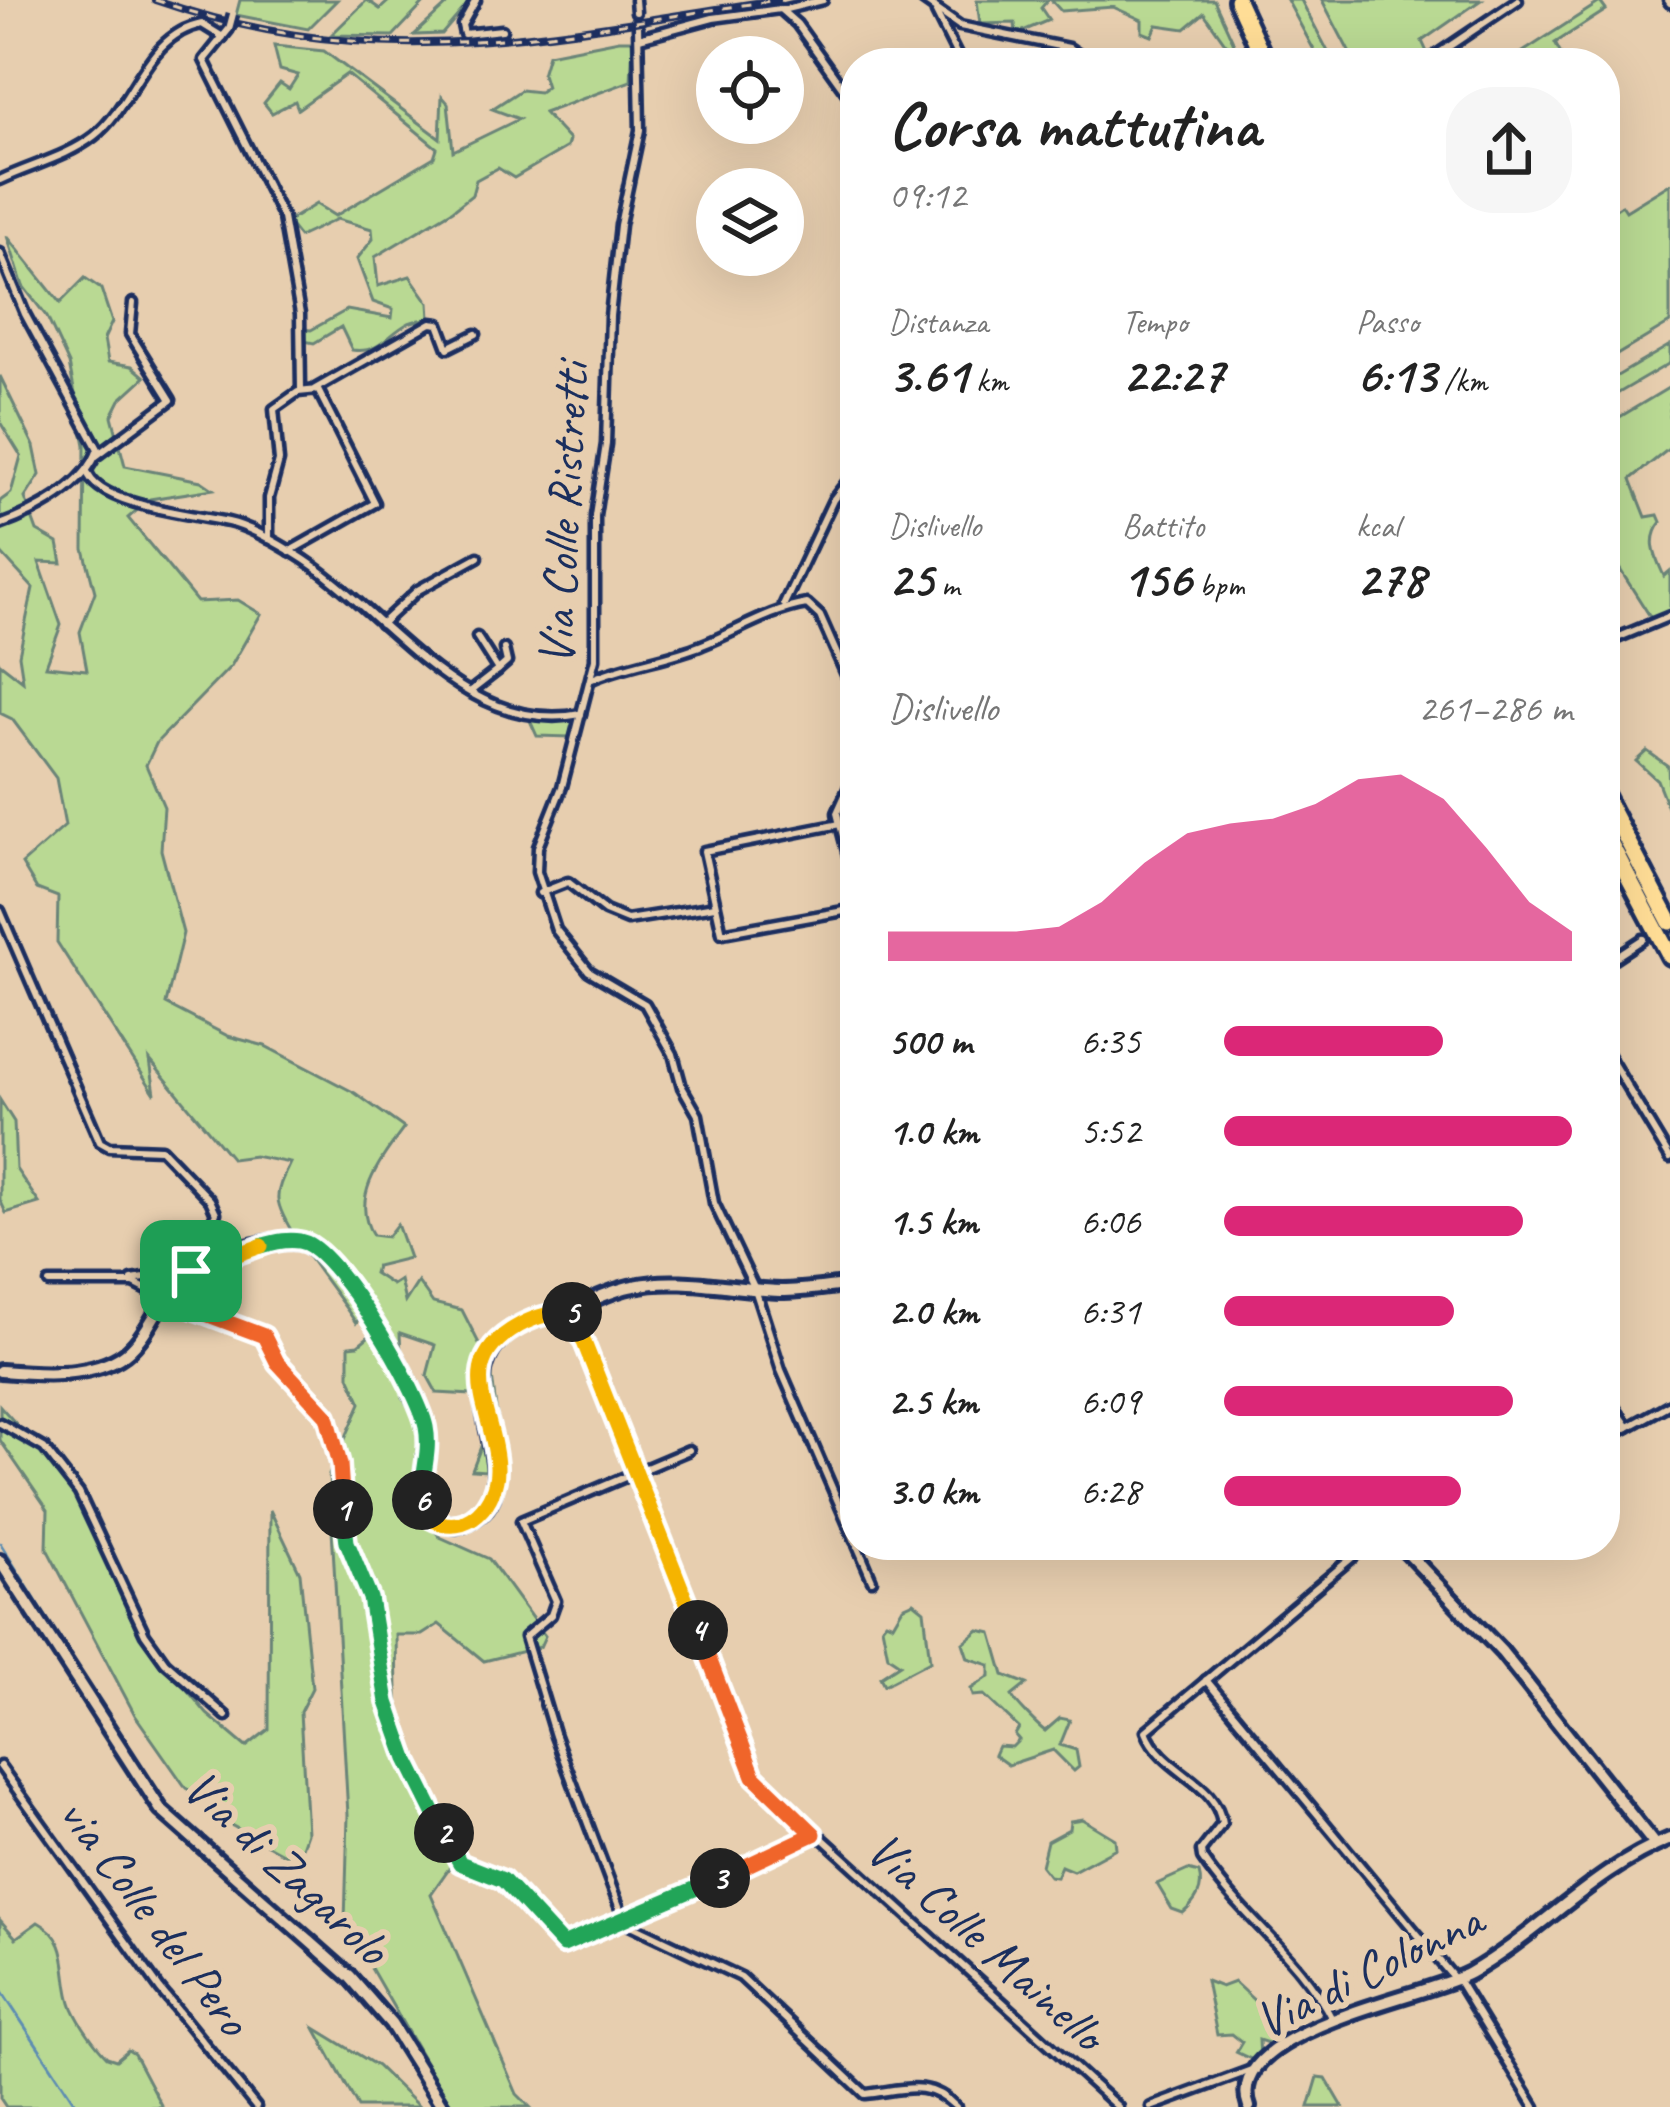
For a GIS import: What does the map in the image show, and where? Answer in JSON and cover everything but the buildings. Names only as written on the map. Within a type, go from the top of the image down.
[{"type":"highway","points":[[1226,0],[1248,48]]},
{"type":"highway","points":[[1237,0],[1259,48]]},
{"type":"highway","points":[[1620,827],[1670,922]]},
{"type":"highway","points":[[1620,861],[1670,956]]},
{"type":"street","points":[[237,0],[226,33],[204,60],[283,220],[302,335],[304,387],[274,409],[279,461],[269,499],[268,539]]},
{"type":"street","points":[[476,0],[462,25],[464,34],[502,30]]},
{"type":"street","points":[[635,0],[636,12]]},
{"type":"street","points":[[639,38],[734,14],[823,0]]},
{"type":"street","points":[[923,0],[968,28],[1069,48]]},
{"type":"street","points":[[1447,48],[1518,0]]},
{"type":"street","points":[[782,10],[840,85]]},
{"type":"street","points":[[935,10],[954,48]]},
{"type":"street","points":[[0,180],[96,134],[170,38],[199,25],[226,33]]},
{"type":"street","name":"Via Colle Ristretti","points":[[540,893],[538,847],[562,787],[592,679],[598,566],[595,516],[606,444],[610,316],[620,225],[640,130],[638,25]]},
{"type":"street","points":[[0,254],[38,341],[97,441],[96,456]]},
{"type":"street","points":[[0,525],[26,515],[87,472],[96,456],[171,400],[130,334],[128,324],[136,319],[133,303]]},
{"type":"street","points":[[298,392],[315,389],[431,323],[439,324],[448,348],[476,334]]},
{"type":"street","points":[[290,551],[375,502],[328,400],[315,389]]},
{"type":"street","points":[[87,472],[98,486],[159,510],[233,523],[290,551],[333,579],[382,624],[471,691],[524,713],[581,714]]},
{"type":"street","points":[[784,604],[840,489]]},
{"type":"street","points":[[382,624],[414,592],[478,556]]},
{"type":"street","points":[[592,679],[631,662],[699,646],[784,604],[814,607],[840,663]]},
{"type":"street","points":[[1620,637],[1670,616]]},
{"type":"street","points":[[477,637],[498,670]]},
{"type":"street","points":[[471,691],[507,662],[504,649]]},
{"type":"street","points":[[840,802],[840,824],[704,847],[722,933],[840,912]]},
{"type":"street","points":[[715,906],[632,921],[605,911],[568,882],[540,893],[556,930],[589,971],[637,997],[662,1032],[698,1115],[714,1203],[755,1289],[781,1370],[840,1506]]},
{"type":"street","points":[[0,911],[100,1142],[106,1147],[161,1149],[210,1200],[216,1214],[191,1271],[134,1345],[114,1360],[71,1371],[0,1372]]},
{"type":"street","points":[[1620,954],[1643,939]]},
{"type":"street","points":[[1620,1075],[1670,1158]]},
{"type":"street","points":[[49,1283],[191,1271],[272,1243],[297,1240],[315,1248],[376,1329],[418,1404],[428,1442],[423,1506],[431,1519],[452,1527],[479,1513],[495,1483],[497,1463],[480,1391],[484,1360],[519,1325],[642,1284],[755,1289],[840,1285]]},
{"type":"street","points":[[114,1281],[134,1283],[259,1332],[277,1362],[327,1416],[340,1464],[347,1542],[370,1598],[387,1702],[407,1759],[454,1856],[479,1875],[503,1880],[562,1945],[625,1922],[814,1834]]},
{"type":"street","name":"Via Colle Mainello","points":[[570,1309],[638,1470],[754,1776],[1118,2107]]},
{"type":"street","points":[[1620,1432],[1670,1404]]},
{"type":"street","points":[[1620,1416],[1628,1427]]},
{"type":"street","points":[[0,1423],[44,1448],[79,1493],[145,1634],[165,1662],[226,1716]]},
{"type":"street","points":[[688,1450],[520,1522],[556,1604],[525,1638],[625,1922],[741,1977],[866,2094]]},
{"type":"street","points":[[863,1560],[872,1580]]},
{"type":"street","points":[[1332,2019],[1292,1958],[1231,1900],[1202,1858],[1201,1851],[1222,1824],[1215,1798],[1174,1770],[1146,1733],[1348,1560]]},
{"type":"street","points":[[1415,1560],[1485,1632],[1655,1845]]},
{"type":"street","name":"Via di Zagarolo","points":[[0,1562],[161,1810],[350,1977],[392,2024],[443,2107]]},
{"type":"street","points":[[1206,1680],[1456,1980],[1535,2107]]},
{"type":"street","name":"via Colle del Pero","points":[[0,1766],[160,1989],[256,2107]]},
{"type":"street","name":"Via di Colonna","points":[[1250,2107],[1245,2090],[1254,2068],[1332,2019],[1456,1980],[1500,1954],[1592,1882],[1670,1839]]},
{"type":"street","points":[[1151,2107],[1254,2068]]},
{"type":"street","points":[[866,2094],[911,2086],[942,2095],[956,2107]]},
{"type":"street","points":[[861,2107],[866,2094]]},
{"type":"green space","points":[[240,0],[337,0],[308,29],[236,15]]},
{"type":"green space","points":[[367,0],[380,9],[390,0],[427,0],[393,36],[331,35]]},
{"type":"green space","points":[[452,0],[471,0],[442,34],[414,35]]},
{"type":"green space","points":[[977,0],[1048,0],[1041,8],[1049,20],[1016,34],[1015,23],[980,24]]},
{"type":"green space","points":[[1051,0],[1214,0],[1236,48],[1226,44],[1204,13],[1185,29],[1157,25],[1152,36],[1142,32],[1142,20],[1113,7],[1061,11]]},
{"type":"green space","points":[[1287,0],[1301,0],[1326,48],[1313,48]]},
{"type":"green space","points":[[1322,0],[1481,0],[1422,41],[1425,48],[1347,48]]},
{"type":"green space","points":[[1600,2],[1606,10],[1555,43],[1558,48],[1529,48]]},
{"type":"green space","points":[[633,40],[631,81],[544,113],[569,140],[567,147],[514,178],[498,168],[476,180],[472,195],[453,210],[375,257],[378,286],[410,276],[429,303],[430,318],[409,323],[377,346],[362,350],[352,350],[341,327],[314,343],[299,340],[298,329],[311,330],[347,310],[392,318],[393,309],[373,302],[357,259],[373,239],[372,229],[337,219],[299,237],[287,222],[316,204],[335,216],[434,157],[437,148],[347,74],[298,109],[295,101],[272,113],[264,103],[280,83],[289,89],[298,75],[280,70],[274,46],[324,51],[440,138],[442,96],[448,103],[453,151],[519,119],[492,109],[521,90],[539,92],[546,87],[542,74],[548,54]]},
{"type":"green space","points":[[1670,184],[1670,323],[1620,353],[1620,206],[1626,211]]},
{"type":"green space","points":[[7,236],[60,303],[85,278],[101,289],[112,322],[104,339],[108,362],[132,366],[145,377],[120,400],[112,416],[125,466],[201,481],[213,489],[150,499],[128,518],[197,602],[238,600],[261,614],[231,666],[157,742],[146,765],[164,807],[161,850],[183,933],[166,1004],[228,1036],[265,1046],[355,1093],[404,1128],[371,1179],[365,1207],[373,1235],[387,1237],[397,1224],[409,1258],[376,1266],[374,1273],[392,1285],[400,1280],[405,1302],[418,1282],[433,1303],[462,1310],[491,1367],[502,1460],[486,1471],[472,1470],[485,1436],[472,1395],[437,1393],[427,1375],[435,1345],[400,1333],[403,1398],[418,1421],[421,1452],[411,1504],[440,1537],[489,1559],[545,1636],[540,1647],[484,1661],[439,1624],[422,1635],[396,1635],[398,1750],[454,1861],[431,1894],[517,2094],[530,2107],[451,2107],[345,1923],[348,1815],[329,1475],[361,1403],[349,1376],[349,1346],[358,1345],[383,1325],[369,1304],[356,1323],[288,1226],[278,1194],[290,1163],[254,1156],[232,1159],[150,1060],[155,1094],[57,942],[58,897],[37,889],[22,864],[65,826],[56,778],[12,719],[0,713],[0,663],[23,681],[19,655],[33,588],[0,552],[0,501],[11,493],[21,456],[0,422],[0,376],[34,446],[40,475],[25,498],[37,531],[58,543],[62,563],[39,562],[61,625],[46,666],[87,670],[80,632],[95,592],[84,549],[85,445],[69,364],[47,317],[23,286]]},
{"type":"green space","points":[[1670,345],[1670,363],[1620,392],[1620,374]]},
{"type":"green space","points":[[1670,387],[1670,448],[1631,479],[1646,517],[1658,515],[1661,522],[1654,549],[1664,576],[1670,571],[1670,612],[1653,621],[1620,569],[1620,417]]},
{"type":"green space","points":[[528,716],[578,718],[571,737],[537,736]]},
{"type":"green space","points":[[1647,751],[1668,766],[1670,813],[1657,780],[1636,761]]},
{"type":"green space","points":[[0,1100],[14,1122],[16,1169],[39,1203],[6,1213],[0,1200]]},
{"type":"green space","points":[[0,1406],[75,1489],[135,1627],[207,1714],[246,1747],[269,1729],[270,1510],[300,1573],[312,1688],[300,1712],[307,1833],[297,1861],[216,1817],[184,1785],[135,1715],[47,1549],[48,1510],[0,1440]]},
{"type":"green space","points":[[914,1602],[924,1610],[930,1661],[884,1685],[880,1677],[900,1664],[888,1656],[882,1626],[886,1621],[893,1624],[903,1607]]},
{"type":"green space","points":[[979,1630],[992,1633],[1004,1675],[1027,1684],[1012,1696],[1033,1720],[1045,1731],[1060,1718],[1070,1720],[1060,1745],[1076,1750],[1079,1767],[1074,1771],[1053,1750],[1008,1765],[994,1755],[998,1746],[1012,1747],[1019,1740],[1015,1735],[1019,1728],[984,1695],[973,1696],[971,1689],[990,1676],[990,1665],[968,1658],[963,1643]]},
{"type":"green space","points":[[1082,1819],[1115,1839],[1116,1848],[1073,1871],[1061,1866],[1056,1877],[1049,1876],[1041,1866],[1047,1841],[1069,1829],[1070,1821]]},
{"type":"green space","points":[[1188,1870],[1199,1873],[1200,1890],[1183,1913],[1172,1909],[1157,1884]]},
{"type":"green space","points":[[0,1920],[16,1938],[38,1922],[57,1939],[69,1996],[84,2027],[107,2057],[116,2060],[128,2050],[134,2054],[162,2107],[6,2107],[0,2098]]},
{"type":"green space","points":[[1206,1981],[1221,1987],[1234,1982],[1272,2017],[1277,2046],[1259,2040],[1260,2058],[1253,2060],[1236,2052],[1242,2042],[1232,2034],[1217,2035]]},
{"type":"green space","points":[[315,2028],[377,2066],[419,2107],[358,2107]]},
{"type":"green space","points":[[1318,2077],[1326,2078],[1343,2107],[1309,2107]]},
{"type":"waterway","points":[[0,1543],[161,1801]]},
{"type":"waterway","points":[[328,1951],[361,1978],[392,2017]]},
{"type":"waterway","points":[[0,1989],[78,2107]]},
{"type":"waterway","points":[[398,2025],[431,2078]]},
{"type":"railway","points":[[155,0],[237,24],[316,38],[391,43],[540,35],[777,0]]},
{"type":"route","points":[[297,1240],[315,1248],[376,1329],[418,1404],[428,1442],[423,1506],[431,1519],[452,1527],[479,1513],[495,1483],[497,1463],[480,1391],[484,1360],[519,1325],[570,1309],[641,1476],[754,1776],[814,1834],[566,1945],[503,1880],[479,1875],[460,1863],[416,1780],[387,1702],[367,1583],[347,1542],[344,1483],[327,1416],[277,1362],[259,1332],[198,1315],[166,1299],[177,1281],[191,1271],[272,1243],[297,1240]]}]
